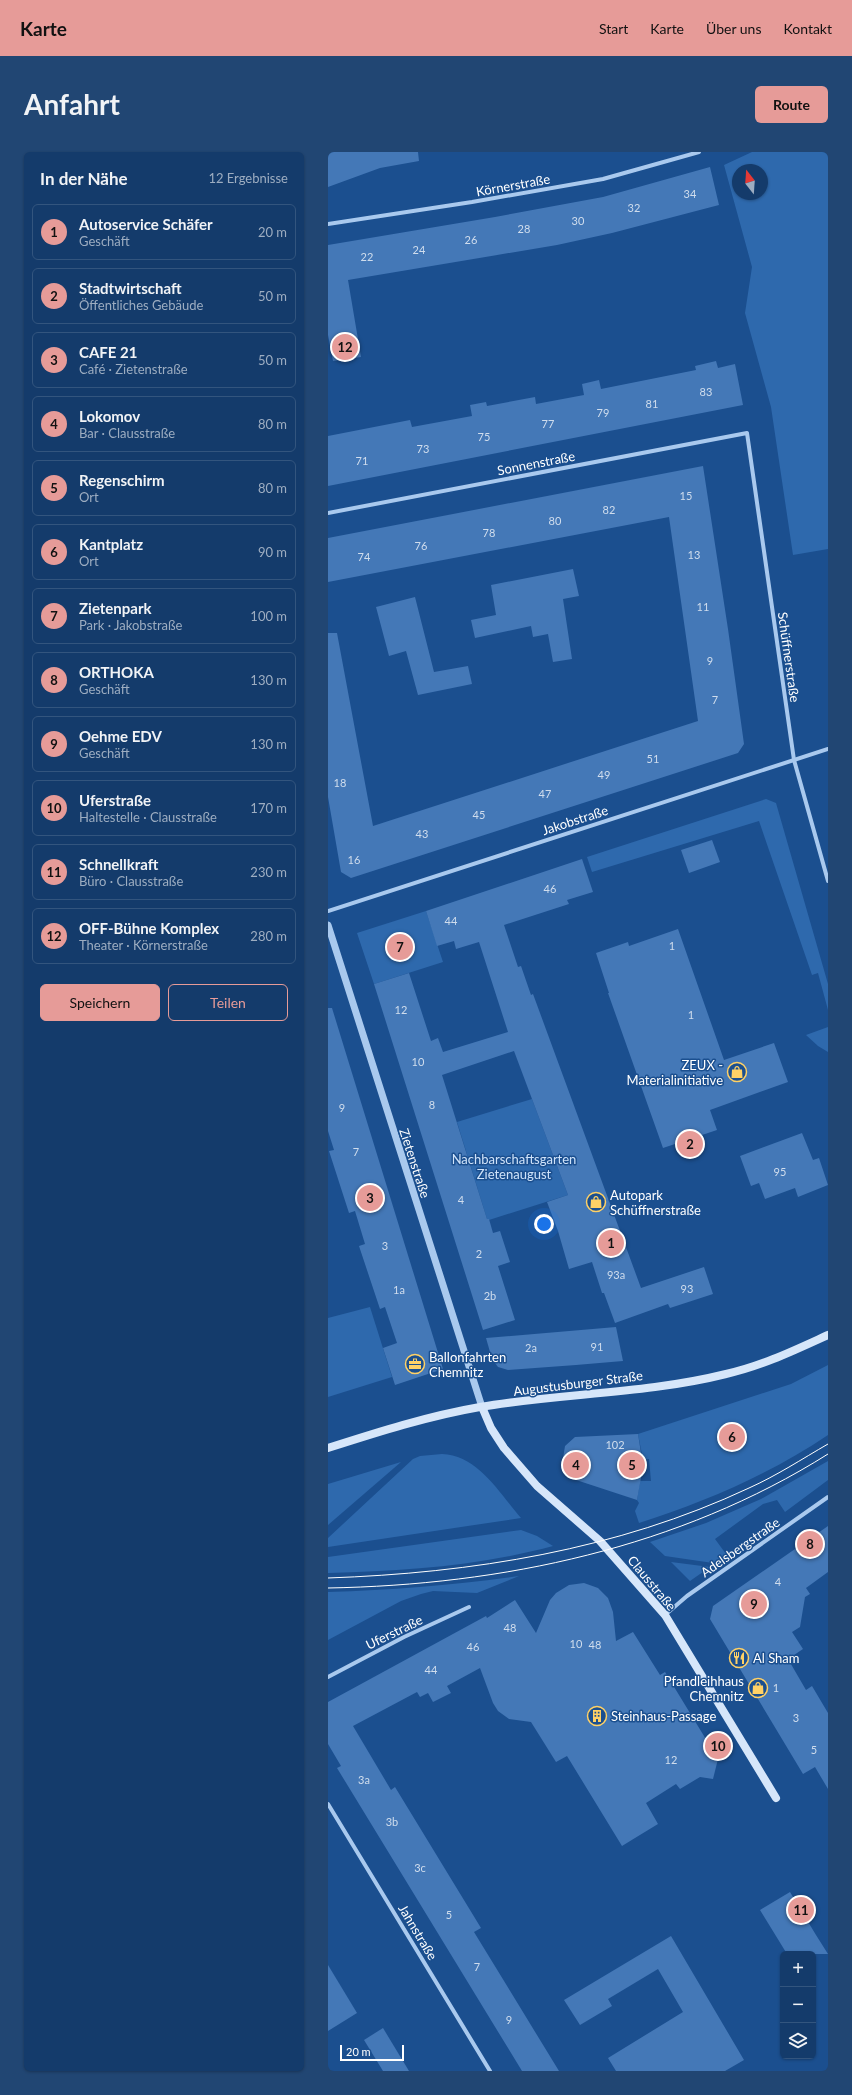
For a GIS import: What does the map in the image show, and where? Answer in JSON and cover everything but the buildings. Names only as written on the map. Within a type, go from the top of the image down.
[{"type":"main road","name":"Augustusburger Straße","points":[[328,1448],[423,1419],[482,1406],[689,1382],[727,1374],[773,1359],[828,1335]]},
{"type":"main road","name":"Clausstraße","points":[[482,1406],[490,1428],[504,1448],[537,1486],[600,1541],[666,1615],[776,1798]]},
{"type":"street","name":"Körnerstraße","points":[[328,224],[472,202],[603,179],[699,152]]},
{"type":"street","name":"Sonnenstraße","points":[[328,513],[747,433]]},
{"type":"street","name":"Schüffnerstraße","points":[[747,433],[794,760],[828,881]]},
{"type":"street","name":"Jakobstraße","points":[[328,911],[828,749]]},
{"type":"street","name":"Zietenstraße","points":[[328,926],[482,1406]]},
{"type":"street","name":"Adelsbergstraße","points":[[666,1615],[687,1596],[828,1497]]},
{"type":"street","name":"Uferstraße","points":[[328,1677],[404,1637],[469,1607]]},
{"type":"street","name":"Jahnstraße","points":[[328,1804],[490,2071]]},
{"type":"green space","points":[[752,152],[828,152],[828,549],[793,555],[771,407],[745,313],[752,267],[734,200],[768,200],[768,164],[732,164],[732,194],[724,165]]},
{"type":"green space","points":[[766,799],[776,803],[828,984],[828,1010],[818,973],[812,975],[759,821],[592,872],[587,857]]},
{"type":"green space","points":[[426,911],[443,962],[374,984],[357,933]]},
{"type":"green space","points":[[828,1027],[828,1052],[818,1046],[806,1035]]},
{"type":"green space","name":"Nachbarschaftsgarten Zietenaugust","points":[[532,1099],[568,1195],[489,1220],[487,1219],[457,1122]]},
{"type":"green space","points":[[370,1307],[392,1377],[328,1397],[328,1318]]},
{"type":"green space","points":[[828,1365],[828,1435],[783,1462],[736,1486],[688,1506],[639,1523],[635,1511],[639,1503],[637,1500],[640,1481],[651,1481],[649,1459],[643,1460],[638,1434],[791,1384]]},
{"type":"green space","points":[[442,1454],[455,1456],[467,1461],[477,1468],[496,1487],[521,1518],[328,1547],[328,1538],[413,1459],[420,1456]]},
{"type":"green space","points":[[828,1461],[828,1480],[785,1512],[777,1500],[763,1504],[715,1539],[726,1554],[713,1563],[665,1556],[650,1542],[706,1523],[761,1499]]},
{"type":"green space","points":[[401,1462],[328,1525],[328,1484]]},
{"type":"green space","points":[[521,1530],[537,1536],[553,1546],[525,1553],[469,1563],[385,1571],[328,1573],[328,1557]]},
{"type":"green space","points":[[671,1562],[710,1567],[690,1581]]},
{"type":"green space","points":[[519,1576],[477,1593],[433,1591],[421,1594],[401,1601],[328,1640],[328,1592],[424,1587]]},
{"type":"tram line","points":[[328,1578],[436,1571],[490,1564],[596,1542],[648,1528],[749,1488],[779,1473],[828,1444]]},
{"type":"tram line","points":[[328,1588],[393,1585],[459,1579],[523,1569],[587,1555],[650,1537],[711,1514],[771,1487],[828,1454]]},
{"type":"place","name":"OFF-Bühne Komplex","points":[[345,347]]},
{"type":"place","name":"Zietenpark","points":[[400,947]]},
{"type":"place","name":"ZEUX - Materialinitiative","points":[[737,1072]]},
{"type":"place","name":"Stadtwirtschaft","points":[[690,1144]]},
{"type":"place","name":"CAFE 21","points":[[370,1198]]},
{"type":"place","name":"Autopark Schüffnerstraße","points":[[596,1202]]},
{"type":"place","name":"Autoservice Schäfer","points":[[611,1243]]},
{"type":"place","name":"Ballonfahrten Chemnitz","points":[[415,1364]]},
{"type":"place","name":"Kantplatz","points":[[732,1437]]},
{"type":"place","name":"Lokomov","points":[[576,1465]]},
{"type":"place","name":"Regenschirm","points":[[632,1465]]},
{"type":"place","name":"ORTHOKA","points":[[810,1544]]},
{"type":"place","name":"Oehme EDV","points":[[754,1604]]},
{"type":"place","name":"Al Sham","points":[[739,1658]]},
{"type":"place","name":"Pfandleihhaus Chemnitz","points":[[758,1688]]},
{"type":"place","name":"Steinhaus-Passage","points":[[597,1716]]},
{"type":"place","name":"Uferstraße","points":[[718,1746]]},
{"type":"place","name":"Schnellkraft","points":[[801,1910]]}]
